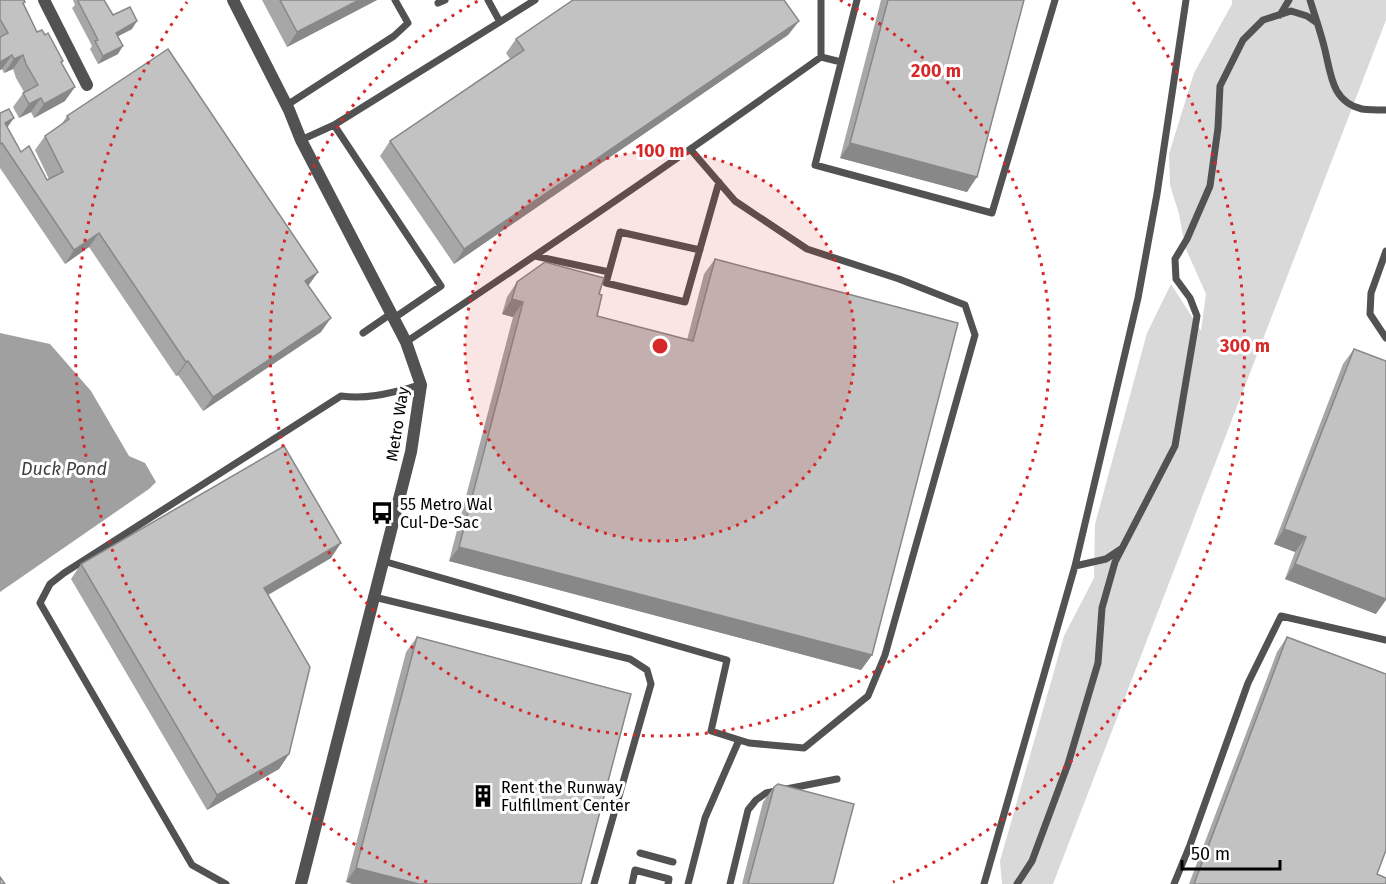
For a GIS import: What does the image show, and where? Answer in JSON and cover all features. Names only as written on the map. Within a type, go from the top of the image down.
[{"type":"street","points":[[44,0],[87,85]]},
{"type":"street","name":"Metro Way","points":[[233,0],[287,105],[301,140],[406,342],[421,385],[411,452],[301,884]]},
{"type":"lane","points":[[287,105],[394,36],[408,23],[394,0]]},
{"type":"lane","points":[[488,0],[500,22]]},
{"type":"lane","points":[[301,140],[334,125],[535,0]]},
{"type":"lane","points":[[821,0],[821,57]]},
{"type":"lane","points":[[856,0],[815,165],[992,213],[1055,0]]},
{"type":"lane","points":[[984,884],[1075,566],[1138,298],[1157,194],[1186,0]]},
{"type":"lane","points":[[1280,15],[1289,0]]},
{"type":"lane","points":[[1310,0],[1325,48],[1330,76],[1342,99],[1363,109],[1386,110]]},
{"type":"lane","points":[[1017,884],[1032,861],[1068,764],[1098,663],[1102,608],[1115,562],[1175,446],[1197,316],[1190,298],[1176,279],[1175,258],[1210,186],[1218,128],[1220,86],[1243,40],[1263,20],[1291,11],[1307,16],[1317,23]]},
{"type":"lane","points":[[406,342],[691,150],[821,57],[841,62]]},
{"type":"lane","points":[[334,125],[441,286],[363,333]]},
{"type":"lane","points":[[383,561],[727,660],[711,731],[749,743],[804,748],[868,696],[885,655],[975,335],[965,304],[899,279],[807,249],[735,201],[691,150]]},
{"type":"lane","points":[[699,250],[620,232],[606,283],[685,302],[719,182]]},
{"type":"lane","points":[[1386,251],[1371,292],[1370,314],[1386,338]]},
{"type":"lane","points":[[535,256],[609,272]]},
{"type":"lane","points":[[226,884],[192,865],[40,603],[50,584],[64,573],[341,396],[357,398],[375,396],[421,385]]},
{"type":"lane","points":[[1075,566],[1106,559],[1123,548]]},
{"type":"lane","points":[[374,597],[630,659],[647,670],[651,684],[594,884]]},
{"type":"lane","points":[[1174,884],[1248,683],[1281,616],[1386,640]]},
{"type":"lane","points":[[688,884],[705,818],[739,740]]},
{"type":"lane","points":[[730,884],[748,810],[756,800],[766,793],[837,779]]},
{"type":"lane","points":[[640,853],[673,862]]},
{"type":"lane","points":[[632,884],[635,870],[669,879],[668,884]]},
{"type":"shaded area","points":[[1232,0],[1386,0],[1386,20],[1053,884],[1002,884],[1000,861],[1064,636],[1094,578],[1095,524],[1147,333],[1171,284],[1201,331],[1206,294],[1185,247],[1179,214],[1170,185],[1169,154],[1194,73],[1232,4]]},
{"type":"water","name":"Duck Pond","points":[[0,333],[50,344],[91,391],[129,456],[145,463],[156,482],[0,592]]},
{"type":"building","points":[[0,0],[24,0],[23,3],[37,32],[42,30],[45,35],[48,33],[75,87],[44,104],[41,98],[29,104],[23,93],[38,85],[23,55],[14,59],[12,55],[0,62],[0,37],[8,33],[0,19]]},
{"type":"building","points":[[79,0],[104,0],[113,15],[130,7],[137,21],[116,33],[123,46],[103,56]]},
{"type":"building","points":[[280,0],[359,0],[297,32]]},
{"type":"building","points":[[573,0],[784,0],[799,21],[464,249],[390,141],[524,50],[516,39]]},
{"type":"building","points":[[888,0],[1024,0],[977,177],[850,143]]},
{"type":"building","points":[[168,49],[318,272],[305,281],[331,318],[213,397],[188,361],[186,362],[99,233],[74,250],[2,143],[0,144],[0,113],[9,109],[14,118],[5,123],[21,152],[29,146],[47,180],[63,172],[45,136],[69,119],[67,116]]},
{"type":"building","points":[[715,259],[958,323],[872,655],[459,547],[523,302],[512,299],[517,282],[545,262],[604,278],[599,294],[602,295],[597,316],[693,341]]},
{"type":"building","points":[[1354,349],[1386,361],[1386,599],[1295,564],[1306,537],[1284,529]]},
{"type":"building","points":[[284,446],[341,543],[264,588],[310,667],[289,754],[217,795],[81,564]]},
{"type":"building","name":"Rent the Runway Fulfillment Center","points":[[417,637],[631,694],[581,884],[419,884],[356,868]]},
{"type":"building","points":[[1287,637],[1386,674],[1386,850],[1377,874],[1386,878],[1386,884],[1194,884]]},
{"type":"building","points":[[778,784],[854,804],[833,884],[748,884],[774,787]]},
{"type":"place","name":"55 Metro Wal Cul-De-Sac","points":[[382,513]]},
{"type":"place","name":"Rent the Runway Fulfillment Center","points":[[483,796]]}]
